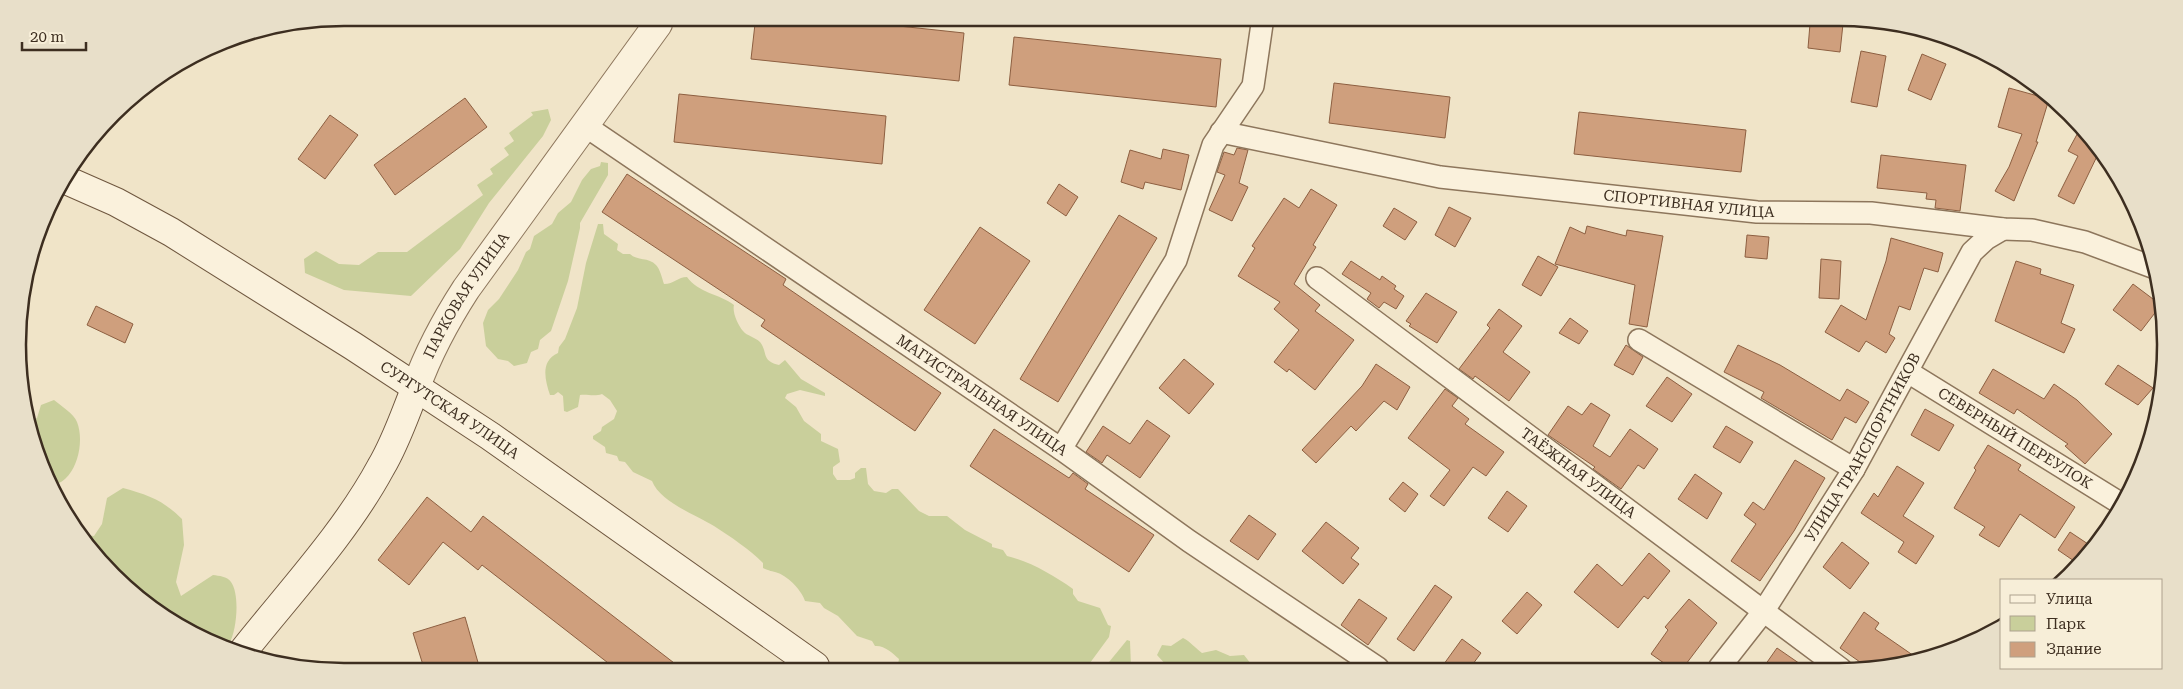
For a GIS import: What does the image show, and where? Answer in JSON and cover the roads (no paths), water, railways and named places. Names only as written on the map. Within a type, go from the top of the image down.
[{"type":"main road","name":"ПАРКОВАЯ УЛИЦА","points":[[246,647],[358,505],[382,467],[397,435],[428,354],[444,323],[466,289],[657,26]]},
{"type":"main road","name":"СУРГУТСКАЯ УЛИЦА","points":[[71,182],[116,202],[171,232],[416,387],[490,436],[811,663]]},
{"type":"street","points":[[1062,449],[1176,260],[1212,145],[1253,86],[1262,26]]},
{"type":"street","name":"МАГИСТРАЛЬНАЯ УЛИЦА","points":[[584,125],[1062,449],[1189,541],[1371,663]]},
{"type":"street","name":"СПОРТИВНАЯ УЛИЦА","points":[[1221,132],[1440,177],[1757,212],[1871,213],[2003,229],[2032,230],[2085,242],[2147,265]]},
{"type":"street","name":"УЛИЦА ТРАНСПОРТНИКОВ","points":[[1723,663],[1763,612],[1854,470],[1972,252],[1986,239],[2003,229]]},
{"type":"street","name":"ТАЁЖНАЯ УЛИЦА","points":[[1317,278],[1833,663]]},
{"type":"street","points":[[1639,340],[1854,470]]},
{"type":"street","name":"СЕВЕРНЫЙ ПЕРЕУЛОК","points":[[1908,372],[2116,501]]}]
